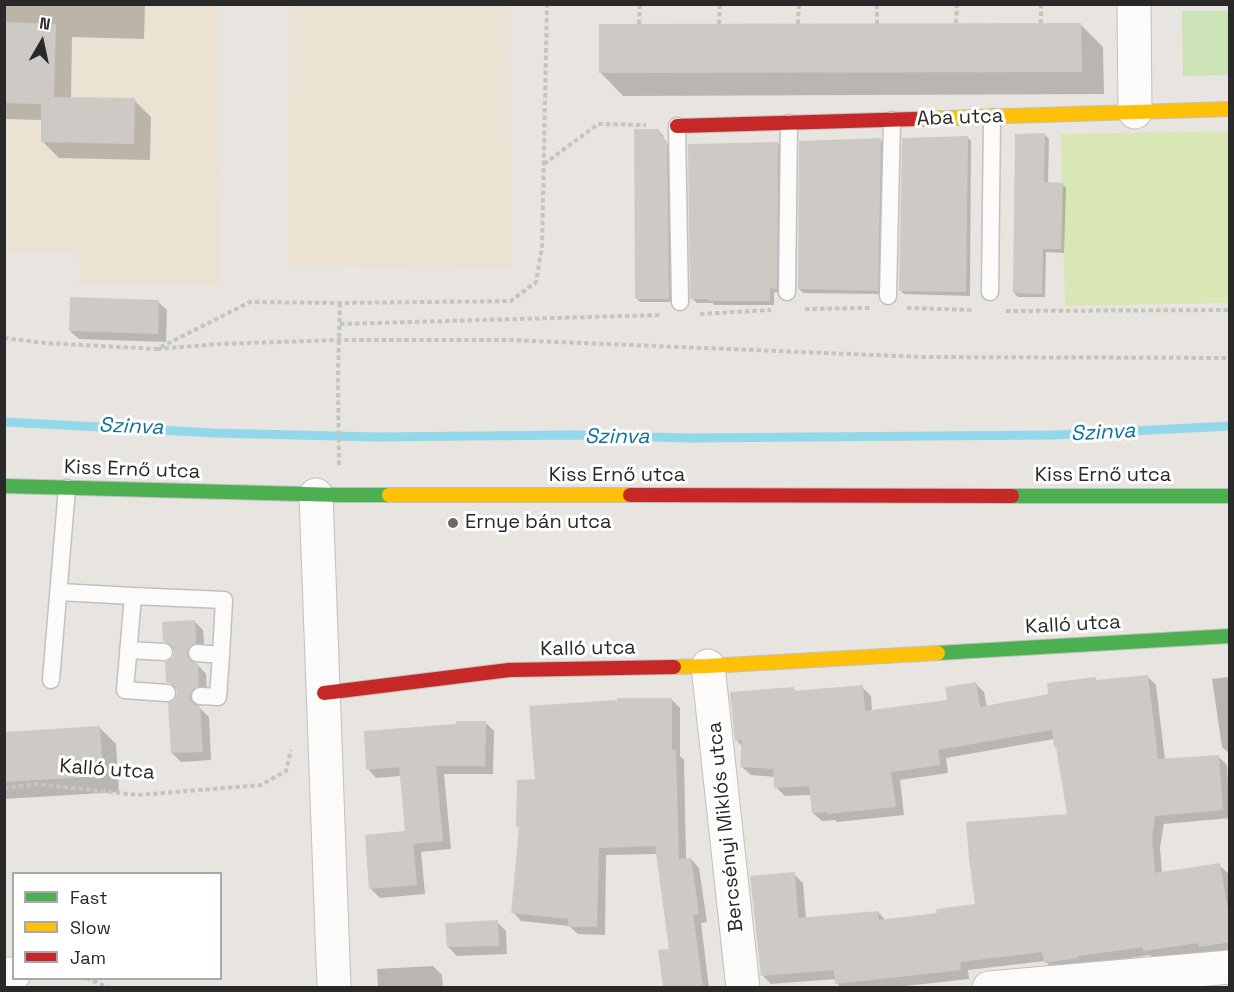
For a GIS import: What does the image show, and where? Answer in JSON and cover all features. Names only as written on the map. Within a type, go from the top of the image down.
[{"type":"street","points":[[1134,4],[1135,112]]},
{"type":"street","name":"Aba utca","points":[[677,126],[1230,109]]},
{"type":"street","name":"Kiss Ernő utca","points":[[4,486],[316,495],[1230,496]]},
{"type":"street","points":[[316,495],[334,987]]},
{"type":"street","name":"Kalló utca","points":[[324,693],[509,670],[708,666],[1230,636]]},
{"type":"street","name":"Bercsényi Miklós utca","points":[[708,666],[743,987]]},
{"type":"street","points":[[989,987],[1230,967]]},
{"type":"lane","points":[[990,292],[992,117]]},
{"type":"lane","points":[[888,304],[892,120]]},
{"type":"lane","points":[[787,292],[789,123]]},
{"type":"lane","points":[[677,126],[680,302]]},
{"type":"lane","points":[[51,680],[67,488]]},
{"type":"lane","points":[[59,592],[224,600],[218,697],[200,696]]},
{"type":"lane","points":[[133,596],[125,690],[167,693]]},
{"type":"lane","points":[[128,650],[164,652]]},
{"type":"lane","points":[[197,653],[221,655]]},
{"type":"path","points":[[157,349],[250,302],[511,301],[536,282],[542,247],[547,4]]},
{"type":"path","points":[[639,24],[640,4]]},
{"type":"path","points":[[719,24],[720,4]]},
{"type":"path","points":[[798,4],[798,24]]},
{"type":"path","points":[[877,4],[877,24]]},
{"type":"path","points":[[956,23],[957,4]]},
{"type":"path","points":[[1041,4],[1041,23]]},
{"type":"path","points":[[544,164],[598,124],[677,126]]},
{"type":"path","points":[[339,452],[340,303]]},
{"type":"path","points":[[798,309],[888,304],[979,311]]},
{"type":"path","points":[[694,314],[776,310]]},
{"type":"path","points":[[1003,311],[1230,310]]},
{"type":"path","points":[[340,324],[662,315]]},
{"type":"path","points":[[4,338],[45,343],[157,349],[219,344],[339,340],[509,340],[923,357],[1230,358]]},
{"type":"path","name":"Kalló utca","points":[[4,788],[36,784],[138,795],[261,785],[286,771],[291,750]]},
{"type":"path","points":[[91,980],[110,987]]},
{"type":"shaded area","points":[[4,5],[218,5],[219,284],[79,284],[78,252],[5,252]]},
{"type":"shaded area","points":[[289,5],[510,5],[511,268],[288,266]]},
{"type":"green space","points":[[1182,11],[1229,11],[1229,75],[1183,76]]},
{"type":"green space","points":[[1229,131],[1229,303],[1065,306],[1061,134]]},
{"type":"building","points":[[4,22],[56,24],[54,97],[135,98],[134,144],[41,142],[41,104],[4,103]]},
{"type":"building","points":[[1081,23],[1082,72],[599,73],[599,24]]},
{"type":"building","points":[[634,129],[659,129],[661,136],[667,141],[669,299],[635,299]]},
{"type":"building","points":[[1045,133],[1044,182],[1063,183],[1061,249],[1043,249],[1042,294],[1013,293],[1015,134]]},
{"type":"building","points":[[968,136],[966,292],[899,291],[902,138]]},
{"type":"building","points":[[881,138],[878,291],[798,289],[799,141]]},
{"type":"building","points":[[778,142],[777,289],[770,288],[770,301],[690,299],[688,144]]},
{"type":"building","points":[[70,297],[159,300],[158,334],[69,331]]},
{"type":"building","points":[[195,620],[196,643],[189,647],[187,653],[191,661],[198,664],[199,686],[192,690],[190,700],[200,707],[203,752],[171,753],[168,703],[175,699],[177,689],[166,682],[165,662],[172,658],[174,652],[170,644],[163,641],[162,622]]},
{"type":"building","points":[[1148,675],[1158,759],[1219,755],[1223,810],[1155,816],[1152,837],[1155,873],[1220,863],[1230,922],[1230,942],[1199,947],[1198,943],[1143,951],[1143,947],[1044,963],[1042,952],[960,962],[961,970],[835,984],[834,970],[761,976],[750,876],[795,872],[798,918],[878,911],[879,920],[937,913],[936,909],[975,904],[966,822],[1067,814],[1052,730],[938,750],[940,765],[891,772],[896,807],[827,814],[827,812],[812,813],[809,786],[774,788],[773,769],[740,767],[742,740],[735,741],[730,692],[794,687],[794,691],[863,685],[865,711],[947,700],[945,687],[976,682],[980,707],[1048,694],[1047,683],[1096,677],[1096,680]]},
{"type":"building","points":[[617,698],[672,698],[672,750],[676,750],[679,859],[691,858],[699,914],[693,915],[703,987],[663,987],[658,950],[669,949],[655,846],[599,848],[597,927],[568,927],[568,919],[511,913],[519,827],[516,827],[517,780],[535,779],[529,706],[617,700]]},
{"type":"building","points":[[456,721],[486,721],[485,766],[436,766],[443,841],[413,844],[417,885],[369,889],[365,835],[405,831],[399,767],[366,770],[364,731],[456,724]]},
{"type":"building","points":[[100,726],[103,776],[4,782],[4,732]]},
{"type":"building","points":[[498,920],[499,946],[447,947],[445,923]]},
{"type":"waterway","name":"Szinva","points":[[4,422],[214,433],[377,437],[572,435],[689,438],[1054,435],[1230,426]]},
{"type":"traffic: fast","points":[[4,486],[389,495]]},
{"type":"traffic: fast","points":[[1012,496],[1230,496]]},
{"type":"traffic: fast","points":[[938,653],[1230,636]]},
{"type":"traffic: slow","points":[[915,119],[1230,109]]},
{"type":"traffic: slow","points":[[389,495],[630,495]]},
{"type":"traffic: slow","points":[[674,667],[938,653]]},
{"type":"traffic: jam","points":[[677,126],[915,119]]},
{"type":"traffic: jam","points":[[630,495],[1012,496]]},
{"type":"traffic: jam","points":[[324,693],[509,670],[674,667]]},
{"type":"place","name":"Ernye bán utca","points":[[453,523]]}]
